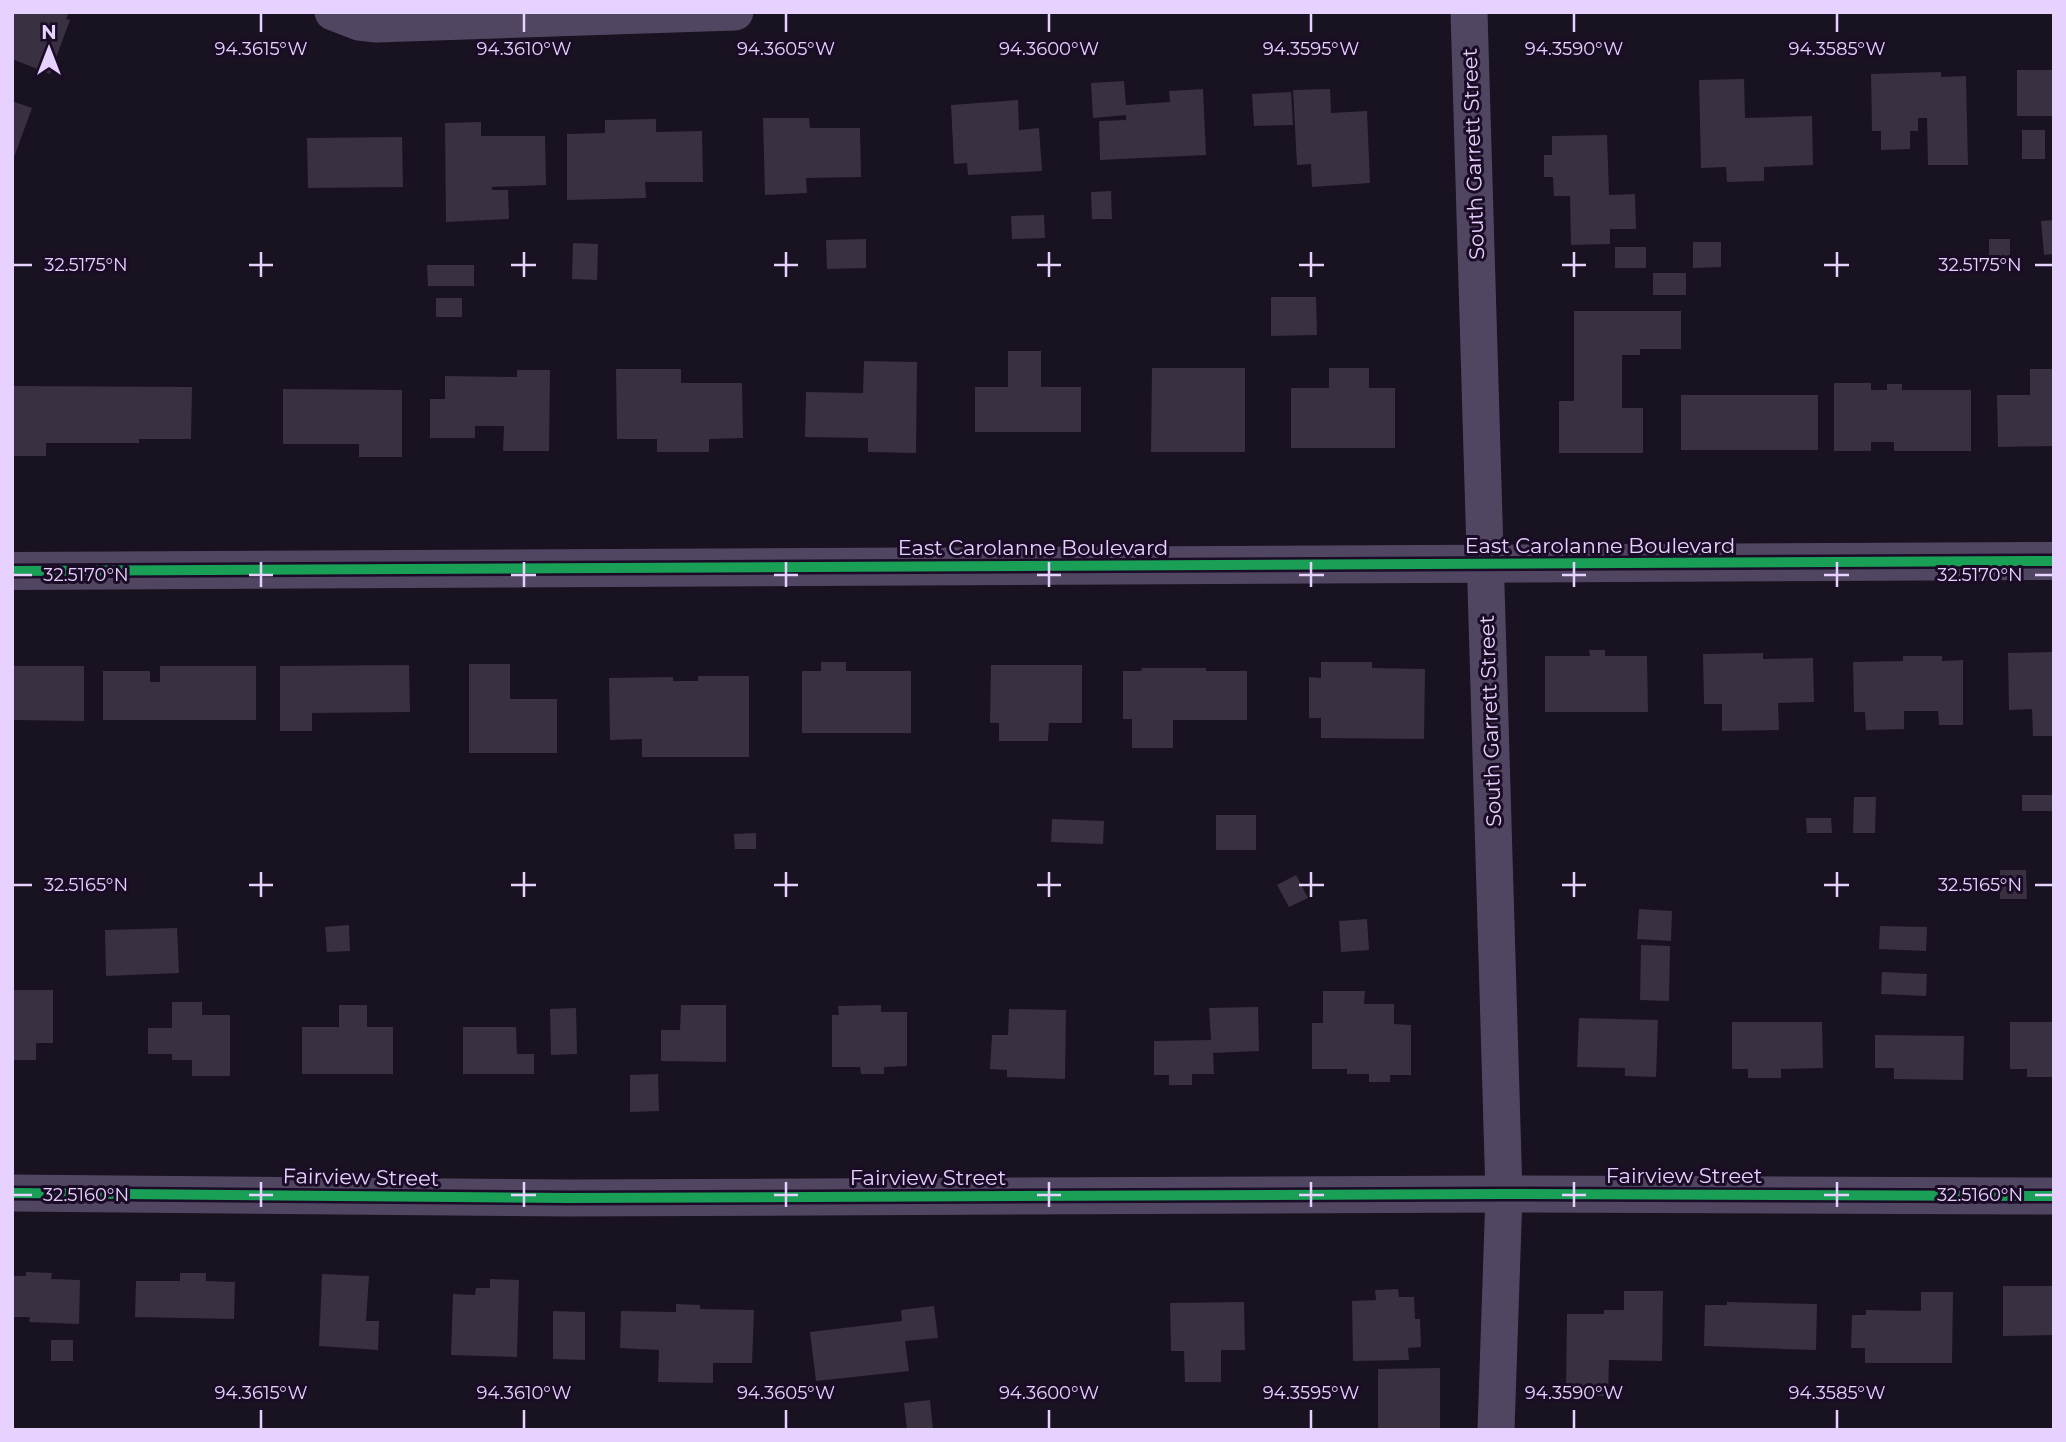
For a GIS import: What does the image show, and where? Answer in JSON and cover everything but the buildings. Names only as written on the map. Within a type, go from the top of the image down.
[{"type":"street","points":[[333,12],[359,22],[397,24],[735,12]]},
{"type":"street","name":"South Garrett Street","points":[[1469,12],[1504,1194],[1496,1430]]},
{"type":"street","name":"East Carolanne Boulevard","points":[[12,571],[2054,561]]},
{"type":"street","name":"Fairview Street","points":[[12,1193],[569,1198],[1504,1194],[2054,1196]]},
{"type":"cycle path","points":[[12,571],[2054,561]]},
{"type":"cycle path","points":[[12,1193],[569,1198],[1504,1194],[2054,1196]]}]
